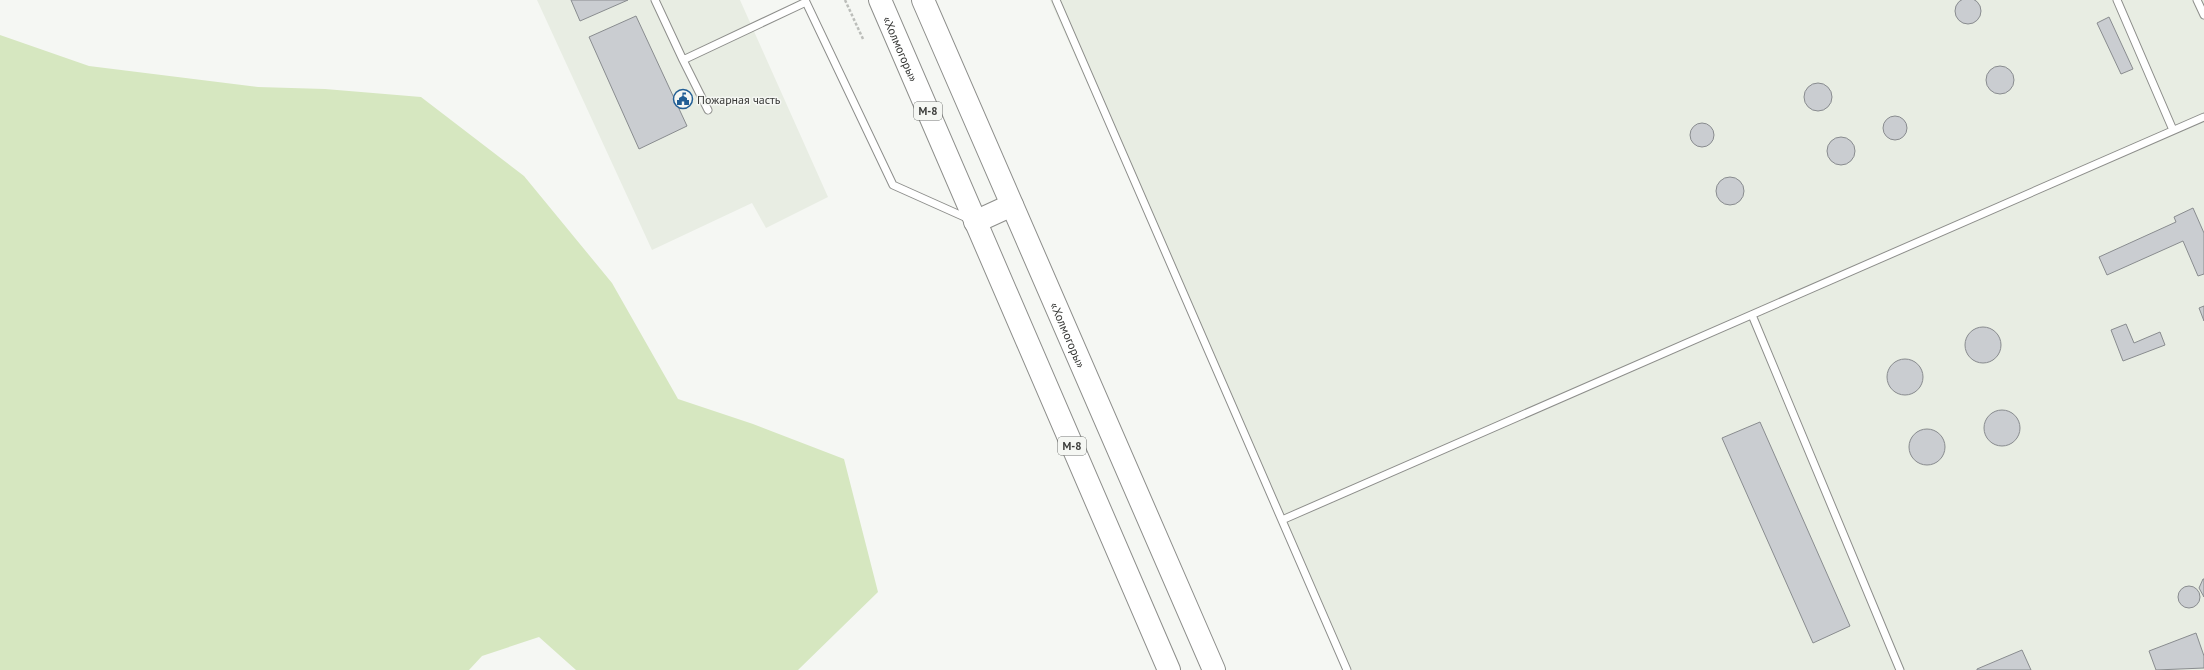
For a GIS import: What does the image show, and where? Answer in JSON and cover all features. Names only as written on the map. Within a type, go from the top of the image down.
[{"type":"highway","name":"«Холмогоры»","points":[[880,0],[1169,670]]},
{"type":"highway","name":"«Холмогоры»","points":[[923,0],[1214,670]]},
{"type":"highway","points":[[975,222],[1012,205]]},
{"type":"lane","points":[[655,0],[708,110]]},
{"type":"lane","points":[[1056,0],[1347,670]]},
{"type":"lane","points":[[2117,0],[2173,130]]},
{"type":"lane","points":[[2197,0],[2204,15]]},
{"type":"lane","points":[[683,60],[806,1],[893,185],[975,222]]},
{"type":"lane","points":[[1282,520],[2204,117]]},
{"type":"lane","points":[[1752,314],[1900,670]]},
{"type":"path","points":[[845,0],[863,39]]},
{"type":"shaded area","name":"Пожарная часть","points":[[537,0],[740,0],[828,197],[766,228],[752,203],[652,250]]},
{"type":"shaded area","points":[[1050,0],[2204,0],[2204,670],[1349,670]]},
{"type":"green space","points":[[0,35],[89,66],[258,87],[325,89],[421,97],[524,176],[612,283],[678,399],[753,424],[844,459],[878,592],[798,670],[576,670],[539,637],[482,656],[469,670],[0,670]]},
{"type":"building","points":[[1968,-2],[1977,2],[1981,11],[1977,20],[1968,24],[1959,20],[1955,11],[1959,2]]},
{"type":"building","points":[[571,0],[628,0],[580,21]]},
{"type":"building","points":[[636,16],[687,126],[639,149],[589,37]]},
{"type":"building","points":[[2109,17],[2133,69],[2121,74],[2097,23]]},
{"type":"building","points":[[2000,66],[2010,70],[2014,80],[2010,90],[2000,94],[1990,90],[1986,80],[1990,70]]},
{"type":"building","points":[[1818,83],[1828,87],[1832,97],[1828,107],[1818,111],[1808,107],[1804,97],[1808,87]]},
{"type":"building","points":[[1895,116],[1900,117],[1906,123],[1906,133],[1900,139],[1895,140],[1890,139],[1884,133],[1883,128],[1884,123],[1890,117]]},
{"type":"building","points":[[1702,123],[1711,126],[1714,135],[1711,144],[1702,147],[1693,144],[1690,135],[1693,126]]},
{"type":"building","points":[[1841,137],[1851,141],[1855,151],[1851,161],[1841,165],[1831,161],[1827,151],[1831,141]]},
{"type":"building","points":[[1730,177],[1740,181],[1744,191],[1740,201],[1730,205],[1720,201],[1716,191],[1720,181]]},
{"type":"building","points":[[2193,208],[2204,233],[2204,274],[2198,276],[2183,241],[2107,275],[2099,257],[2176,222],[2174,217]]},
{"type":"building","points":[[2204,306],[2204,321],[2199,308]]},
{"type":"building","points":[[2126,324],[2134,343],[2160,332],[2165,345],[2123,361],[2111,330]]},
{"type":"building","points":[[1983,327],[1996,332],[2001,345],[1996,358],[1983,363],[1970,358],[1965,345],[1970,332]]},
{"type":"building","points":[[1905,359],[1918,364],[1923,377],[1918,390],[1905,395],[1892,390],[1887,377],[1892,364]]},
{"type":"building","points":[[2002,410],[2015,415],[2020,428],[2015,441],[2002,446],[1989,441],[1984,428],[1989,415]]},
{"type":"building","points":[[1760,422],[1850,626],[1813,643],[1722,438]]},
{"type":"building","points":[[1927,429],[1940,434],[1945,447],[1940,460],[1927,465],[1914,460],[1909,447],[1914,434]]},
{"type":"building","points":[[2204,579],[2204,597],[2199,588]]},
{"type":"building","points":[[2189,586],[2193,587],[2199,593],[2199,601],[2193,607],[2189,608],[2185,607],[2179,601],[2178,597],[2179,593],[2185,587]]},
{"type":"building","points":[[2196,633],[2204,656],[2204,668],[2156,670],[2149,651]]},
{"type":"building","points":[[2022,650],[2031,670],[1977,670],[1977,669]]},
{"type":"place","name":"Пожарная часть","points":[[683,99]]}]
